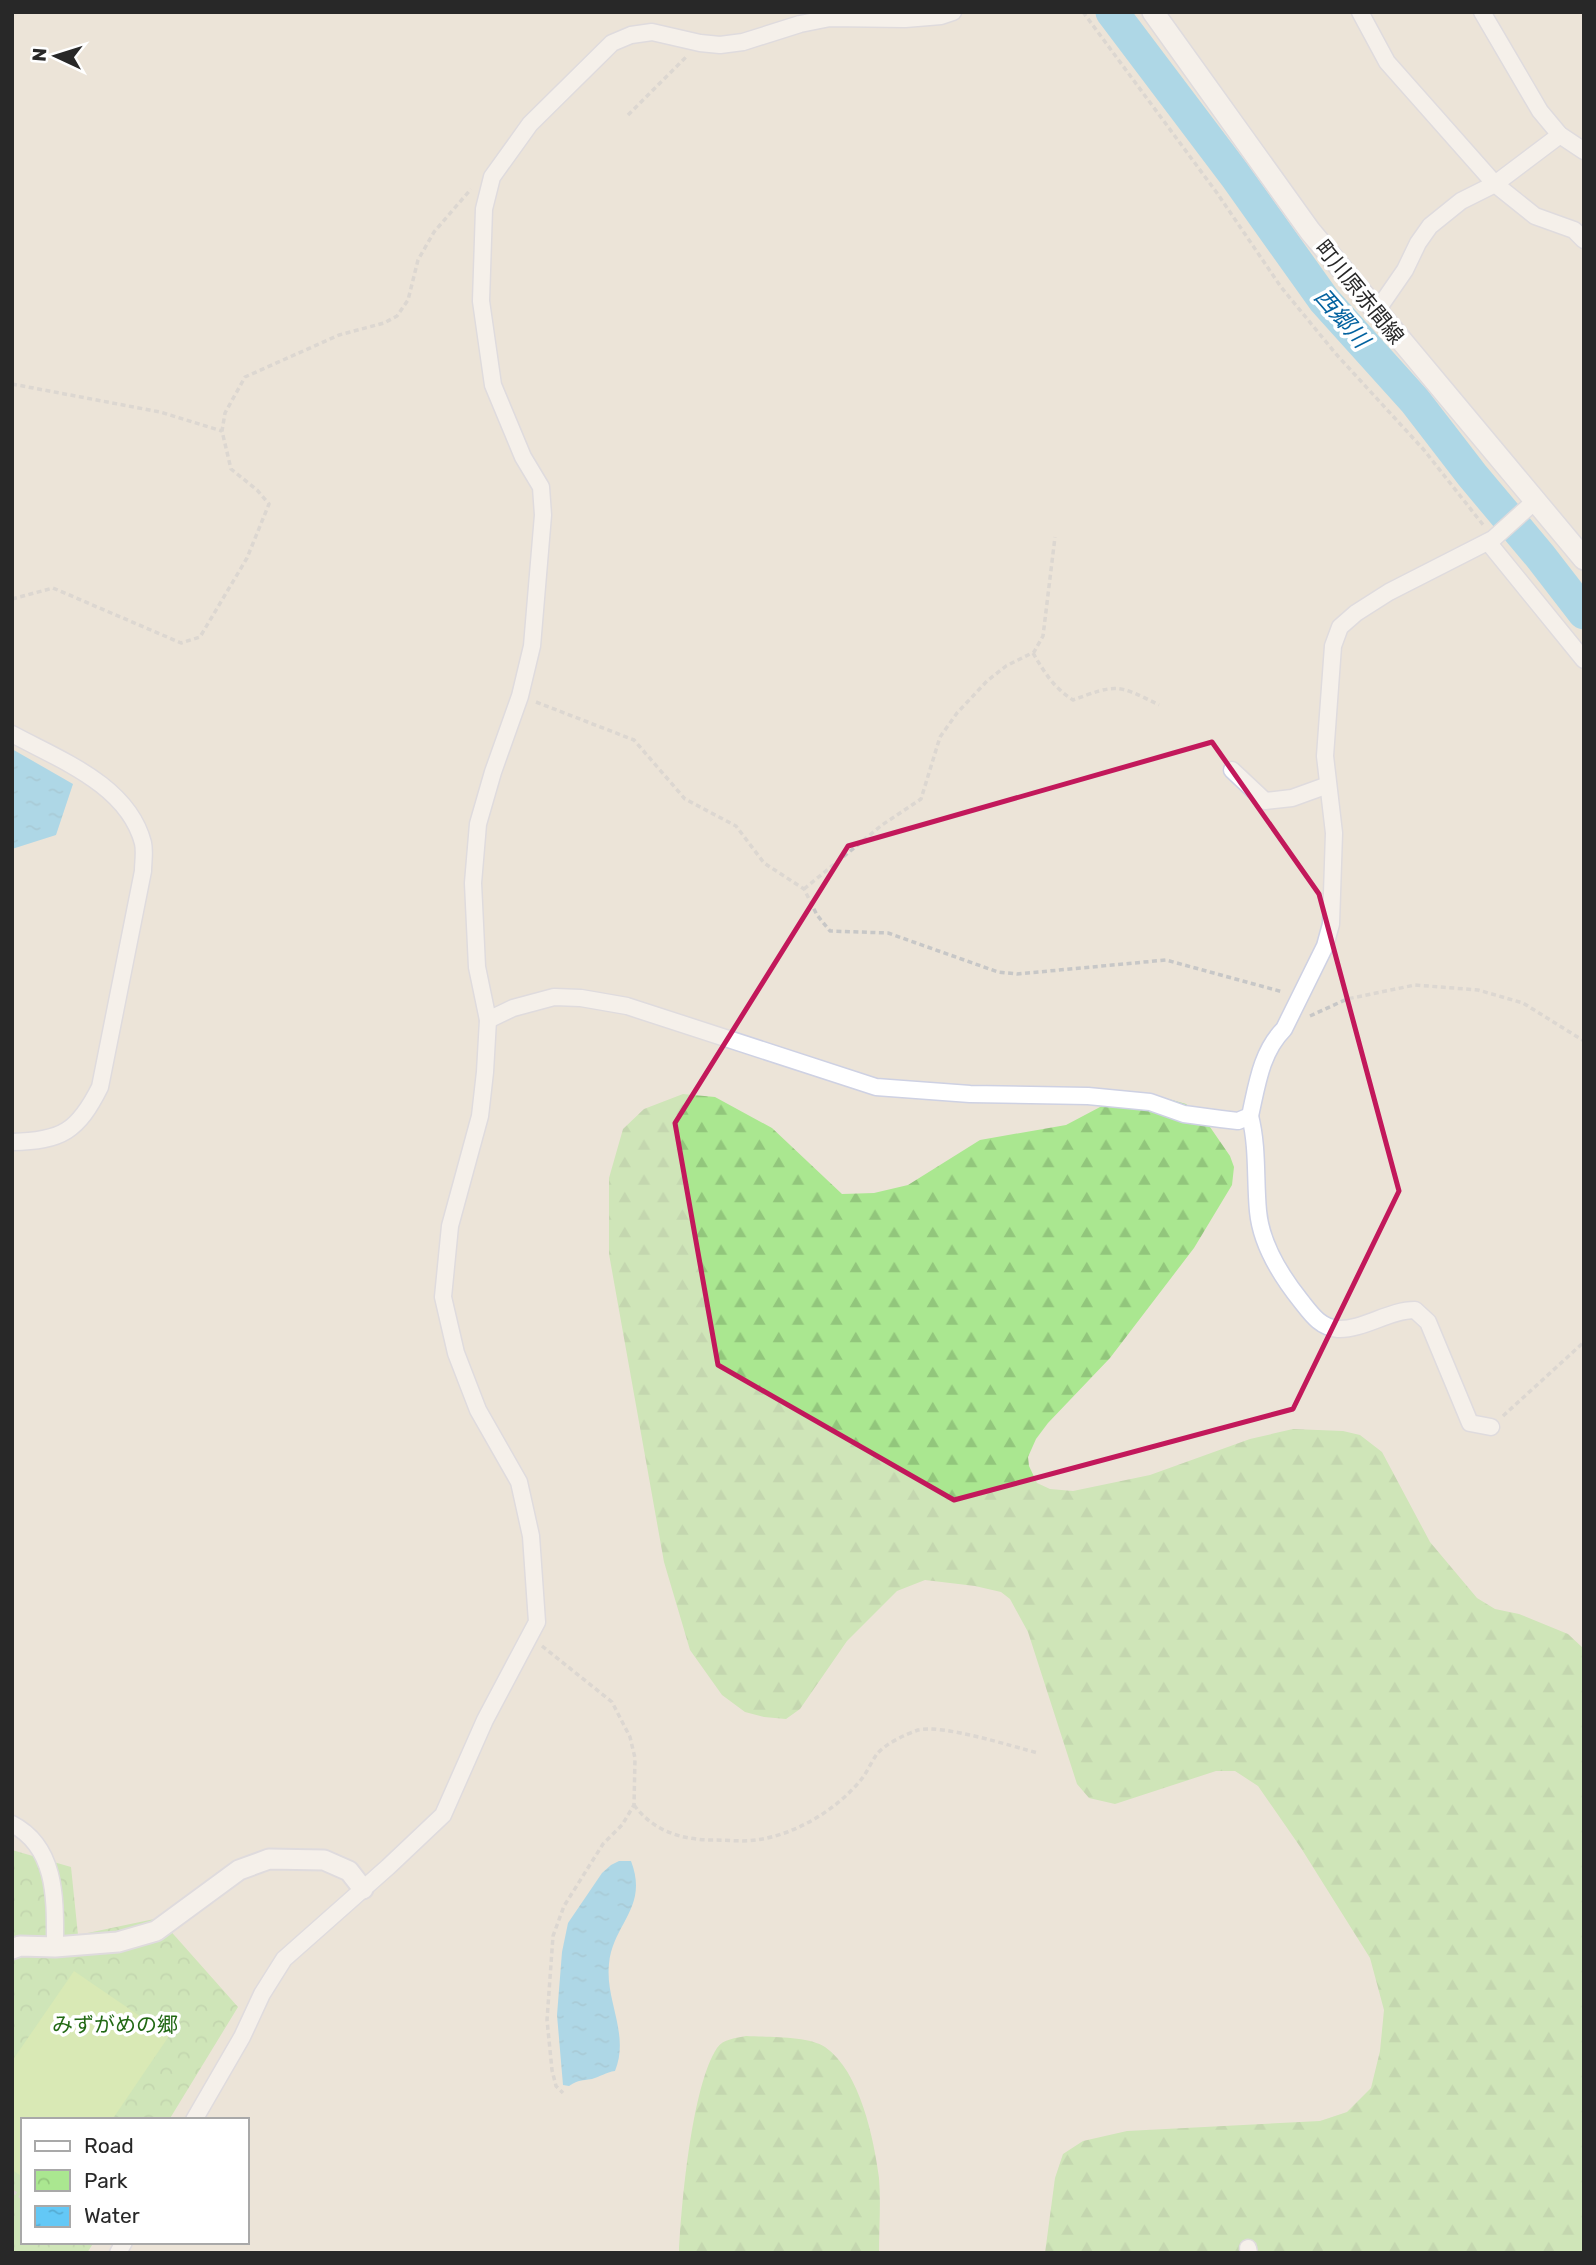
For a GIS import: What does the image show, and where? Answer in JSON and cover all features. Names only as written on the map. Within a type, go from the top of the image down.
[{"type":"main road","name":"町川原赤間線","points":[[1153,12],[1310,230],[1529,507],[1584,559]]},
{"type":"street","points":[[195,2118],[242,2037],[262,1994],[284,1959],[443,1815],[485,1720],[537,1622],[531,1536],[519,1482],[478,1410],[456,1353],[443,1297],[450,1226],[480,1116],[488,1020],[477,967],[473,883],[477,836],[493,772],[520,696],[532,646],[543,515],[541,487],[523,457],[493,385],[481,301],[484,209],[492,177],[530,124],[612,43],[631,35],[652,32],[720,45],[743,42],[800,24],[830,18],[905,19],[941,16],[953,12]]},
{"type":"street","points":[[1360,12],[1387,62],[1495,184],[1535,216],[1574,230],[1584,240]]},
{"type":"street","points":[[1482,12],[1539,111],[1560,135],[1584,151]]},
{"type":"street","points":[[1376,312],[1405,270],[1430,226],[1461,201],[1495,184],[1560,135]]},
{"type":"street","points":[[1491,1427],[1470,1423],[1428,1322],[1415,1310],[1400,1310],[1340,1329],[1323,1326],[1283,1279],[1266,1242],[1258,1214],[1255,1135],[1250,1116],[1264,1060],[1273,1040],[1284,1029],[1325,946],[1331,924],[1334,834],[1325,756],[1333,646],[1340,627],[1389,592],[1491,541],[1529,507]]},
{"type":"street","points":[[1491,541],[1584,660]]},
{"type":"street","points":[[12,734],[87,774],[115,796],[136,823],[144,846],[143,871],[100,1087],[88,1112],[61,1136],[12,1142]]},
{"type":"street","points":[[1232,770],[1265,801],[1292,798],[1328,785]]},
{"type":"street","points":[[488,1020],[513,1008],[554,997],[581,998],[627,1006],[876,1087],[970,1094],[1088,1096],[1150,1102],[1184,1114],[1221,1119],[1238,1121],[1250,1116]]},
{"type":"street","points":[[12,1824],[24,1830],[32,1839],[49,1868],[54,1884],[55,1947]]},
{"type":"street","points":[[12,1949],[20,1946],[55,1947],[118,1942],[156,1931],[239,1870],[270,1859],[324,1860],[349,1871],[363,1889]]},
{"type":"path","points":[[1083,12],[1217,193],[1281,287],[1336,354],[1424,450],[1474,512],[1491,541]]},
{"type":"path","points":[[628,115],[699,43]]},
{"type":"path","points":[[12,599],[53,588],[181,643],[200,637],[247,558],[269,504],[257,490],[231,469],[222,431],[225,412],[245,377],[339,335],[384,323],[397,316],[408,300],[418,260],[434,232],[469,191],[492,177]]},
{"type":"path","points":[[12,384],[160,412],[222,431]]},
{"type":"path","points":[[804,889],[881,825],[922,799],[940,737],[957,713],[987,681],[1006,666],[1033,653],[1043,636],[1055,537]]},
{"type":"path","points":[[1033,653],[1059,691],[1073,700],[1113,688],[1125,688],[1159,705]]},
{"type":"path","points":[[520,696],[634,740],[685,799],[736,826],[765,863],[804,889],[817,915],[830,931],[888,933],[998,972],[1017,974],[1166,960],[1298,997]]},
{"type":"path","points":[[1284,1029],[1347,999],[1415,985],[1478,990],[1523,1003],[1584,1041]]},
{"type":"path","points":[[1491,1427],[1584,1342]]},
{"type":"path","points":[[527,1641],[542,1646],[612,1702],[631,1737],[635,1758],[634,1805],[621,1825],[603,1844],[570,1896],[553,1936],[547,2020],[552,2070],[556,2086],[562,2093]]},
{"type":"path","points":[[634,1805],[652,1825],[678,1836],[703,1840],[755,1840],[799,1828],[815,1818],[861,1780],[878,1752],[920,1730],[954,1731],[1038,1753]]},
{"type":"highlighted area","points":[[1212,742],[1319,894],[1399,1191],[1293,1409],[954,1500],[718,1365],[675,1123],[848,846]]},
{"type":"green space","points":[[1144,1092],[1186,1104],[1210,1127],[1230,1156],[1234,1167],[1232,1185],[1194,1248],[1110,1358],[1036,1439],[1028,1457],[1029,1466],[1037,1483],[1050,1489],[1073,1491],[1150,1475],[1250,1439],[1293,1429],[1343,1431],[1360,1435],[1382,1452],[1430,1542],[1477,1598],[1495,1609],[1519,1614],[1568,1634],[1584,1649],[1584,2253],[1045,2253],[1055,2178],[1063,2154],[1083,2141],[1127,2131],[1320,2121],[1347,2112],[1371,2088],[1380,2051],[1384,2010],[1370,1958],[1301,1848],[1258,1786],[1235,1771],[1216,1771],[1115,1804],[1089,1798],[1077,1784],[1028,1632],[1010,1599],[1001,1592],[925,1580],[897,1591],[847,1641],[800,1709],[786,1719],[745,1712],[722,1695],[690,1650],[664,1562],[609,1254],[609,1178],[623,1129],[644,1109],[683,1094],[715,1097],[772,1128],[842,1194],[874,1193],[908,1185],[980,1140],[1066,1125],[1119,1097]]},
{"type":"green space","name":"みずがめの郷","points":[[12,1850],[71,1867],[78,1935],[159,1918],[238,2007],[170,2118],[21,2118],[21,2244],[93,2244],[87,2253],[12,2253]]},
{"type":"green space","points":[[74,1971],[169,2036],[113,2118],[21,2118],[21,2176],[12,2170],[12,2061]]},
{"type":"green space","points":[[746,2036],[818,2043],[837,2058],[848,2072],[863,2107],[877,2162],[880,2196],[879,2253],[679,2253],[689,2147],[708,2066],[720,2045],[730,2039]]},
{"type":"water","points":[[12,749],[73,784],[56,835],[12,849]]},
{"type":"water","points":[[619,1861],[631,1861],[636,1891],[609,1964],[610,1991],[619,2031],[619,2057],[615,2071],[569,2086],[563,2085],[557,2015],[562,1952],[568,1923],[602,1873]]},
{"type":"waterway","name":"西郷川","points":[[1112,12],[1235,175],[1324,300],[1415,401],[1584,613]]}]
